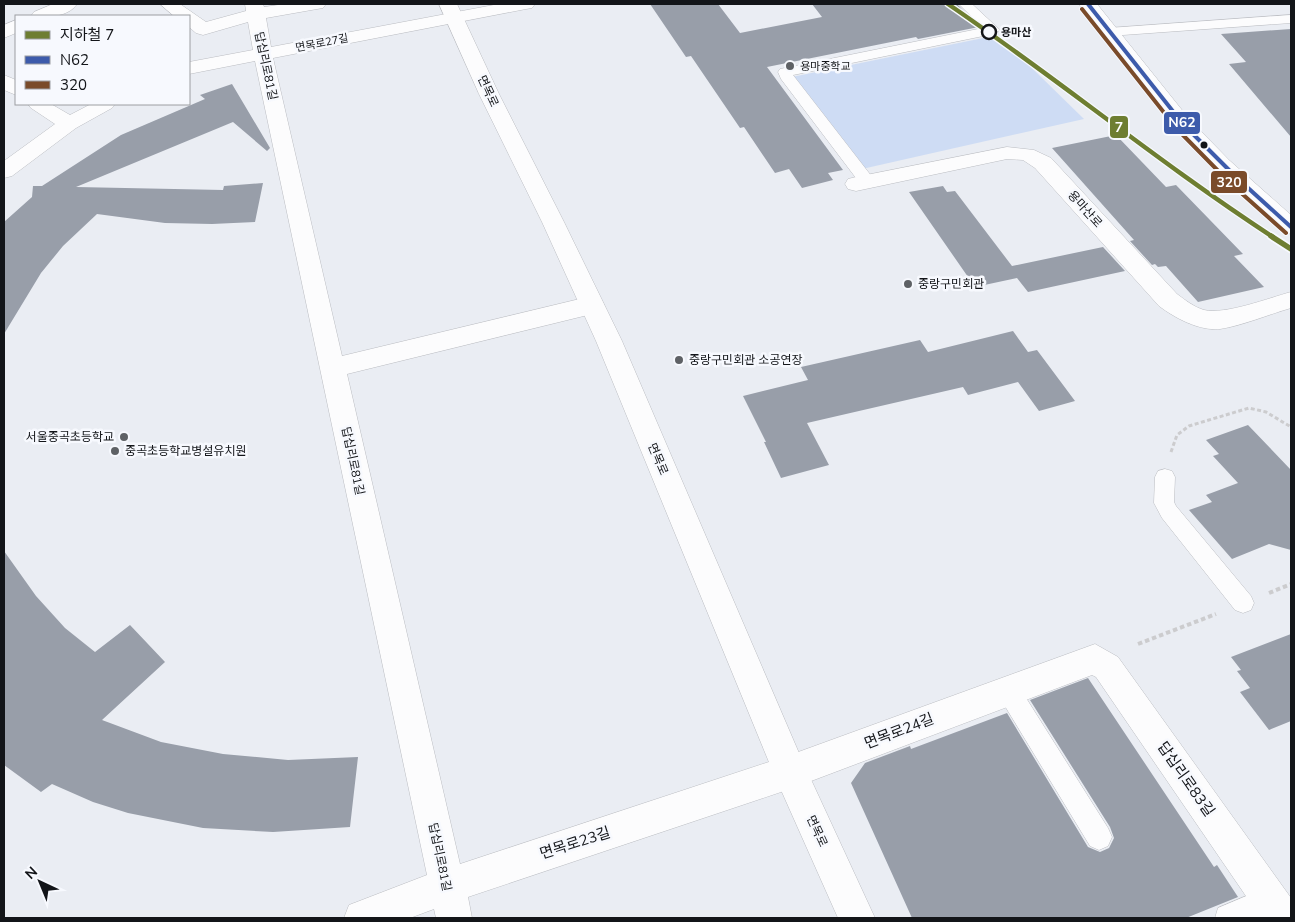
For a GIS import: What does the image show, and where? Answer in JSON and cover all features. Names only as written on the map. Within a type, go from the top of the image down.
[{"type":"street","points":[[169,4],[184,15]]},
{"type":"street","points":[[190,19],[203,29],[255,9],[317,4]]},
{"type":"street","name":"면목로27길","points":[[190,68],[263,54],[452,11],[526,4]]},
{"type":"street","points":[[1088,4],[1184,126],[1291,227]]},
{"type":"street","name":"답십리로81길","points":[[255,9],[263,54],[450,902]]},
{"type":"street","name":"면목로","points":[[452,11],[489,94],[613,350],[790,772],[857,918]]},
{"type":"street","points":[[4,81],[15,89]]},
{"type":"street","points":[[40,105],[69,124]]},
{"type":"street","points":[[5,167],[69,124],[103,105]]},
{"type":"street","name":"용마산로","points":[[862,183],[1007,153],[1031,155],[1043,163],[1168,300],[1188,315],[1209,320],[1220,320],[1291,300]]},
{"type":"street","points":[[332,368],[592,305]]},
{"type":"street","name":"면목로24길","points":[[790,772],[1091,660],[1100,661]]},
{"type":"street","name":"답십리로83길","points":[[1100,661],[1107,667],[1277,909]]},
{"type":"street","name":"면목로23길","points":[[362,918],[450,902],[790,772]]},
{"type":"lane","points":[[862,183],[785,72],[993,30],[965,4]]},
{"type":"lane","points":[[1110,32],[1291,19]]},
{"type":"lane","points":[[1166,477],[1164,503],[1169,512],[1243,603]]},
{"type":"lane","points":[[1008,690],[1099,836]]},
{"type":"lane","name":"답십리로83길","points":[[1228,918],[1277,909]]},
{"type":"path","points":[[1166,477],[1173,443],[1177,435],[1189,426],[1249,408],[1266,412],[1291,427]]},
{"type":"shaded area","points":[[998,35],[1084,119],[862,169],[792,77]]},
{"type":"building","points":[[650,4],[718,4],[740,33],[822,17],[812,4],[957,4],[979,27],[918,39],[916,37],[767,67],[843,170],[828,173],[833,180],[802,188],[789,169],[775,173],[744,127],[740,128],[691,56],[686,57]]},
{"type":"building","points":[[1291,29],[1291,137],[1229,64],[1246,62],[1221,34]]},
{"type":"building","points":[[232,84],[270,148],[267,151],[233,122],[76,187],[223,190],[224,186],[263,183],[255,222],[212,224],[165,223],[97,214],[63,246],[41,273],[4,334],[4,222],[32,197],[33,186],[42,186],[121,135],[205,99],[200,95]]},
{"type":"building","points":[[1116,135],[1166,187],[1176,185],[1243,254],[1234,256],[1264,287],[1198,302],[1166,266],[1158,267],[1155,264],[1152,265],[1130,241],[1134,240],[1052,148]]},
{"type":"building","points":[[943,186],[947,192],[955,191],[1012,266],[1103,247],[1125,271],[1028,292],[1017,278],[975,287],[909,192]]},
{"type":"building","points":[[1013,331],[1028,352],[1037,350],[1075,401],[1039,411],[1018,382],[968,395],[963,387],[807,423],[829,465],[781,478],[764,442],[766,442],[743,396],[808,380],[801,367],[920,340],[928,352]]},
{"type":"building","points":[[1248,425],[1291,470],[1291,550],[1269,544],[1232,559],[1189,510],[1212,502],[1206,495],[1238,483],[1213,456],[1219,454],[1206,440]]},
{"type":"building","points":[[4,551],[36,596],[65,628],[95,652],[130,625],[165,662],[102,720],[161,742],[223,754],[288,760],[358,757],[350,827],[273,832],[203,828],[128,813],[93,802],[52,784],[41,792],[4,765]]},
{"type":"building","points":[[1291,634],[1291,721],[1269,730],[1240,692],[1250,688],[1237,671],[1241,670],[1231,657]]},
{"type":"building","points":[[1088,678],[1214,867],[1217,865],[1238,897],[1186,918],[912,918],[851,783],[865,763],[910,746],[911,749],[1007,713],[1088,847],[1100,852],[1109,848],[1114,838],[1110,827],[1030,700]]},
{"type":"metro line","name":"7","points":[[948,4],[1011,47],[1219,202],[1291,249]]},
{"type":"transit line","name":"N62","points":[[1088,4],[1183,124],[1236,177],[1291,227]]},
{"type":"transit line","name":"320","points":[[1082,9],[1177,129],[1230,183],[1286,233]]},
{"type":"place","name":"용마산","points":[[989,32]]},
{"type":"place","name":"용마중학교","points":[[790,66]]},
{"type":"place","name":"중랑구민회관","points":[[908,284]]},
{"type":"place","name":"중랑구민회관 소공연장","points":[[679,360]]},
{"type":"place","name":"서울중곡초등학교","points":[[124,437]]},
{"type":"place","name":"중곡초등학교병설유치원","points":[[115,451]]}]
